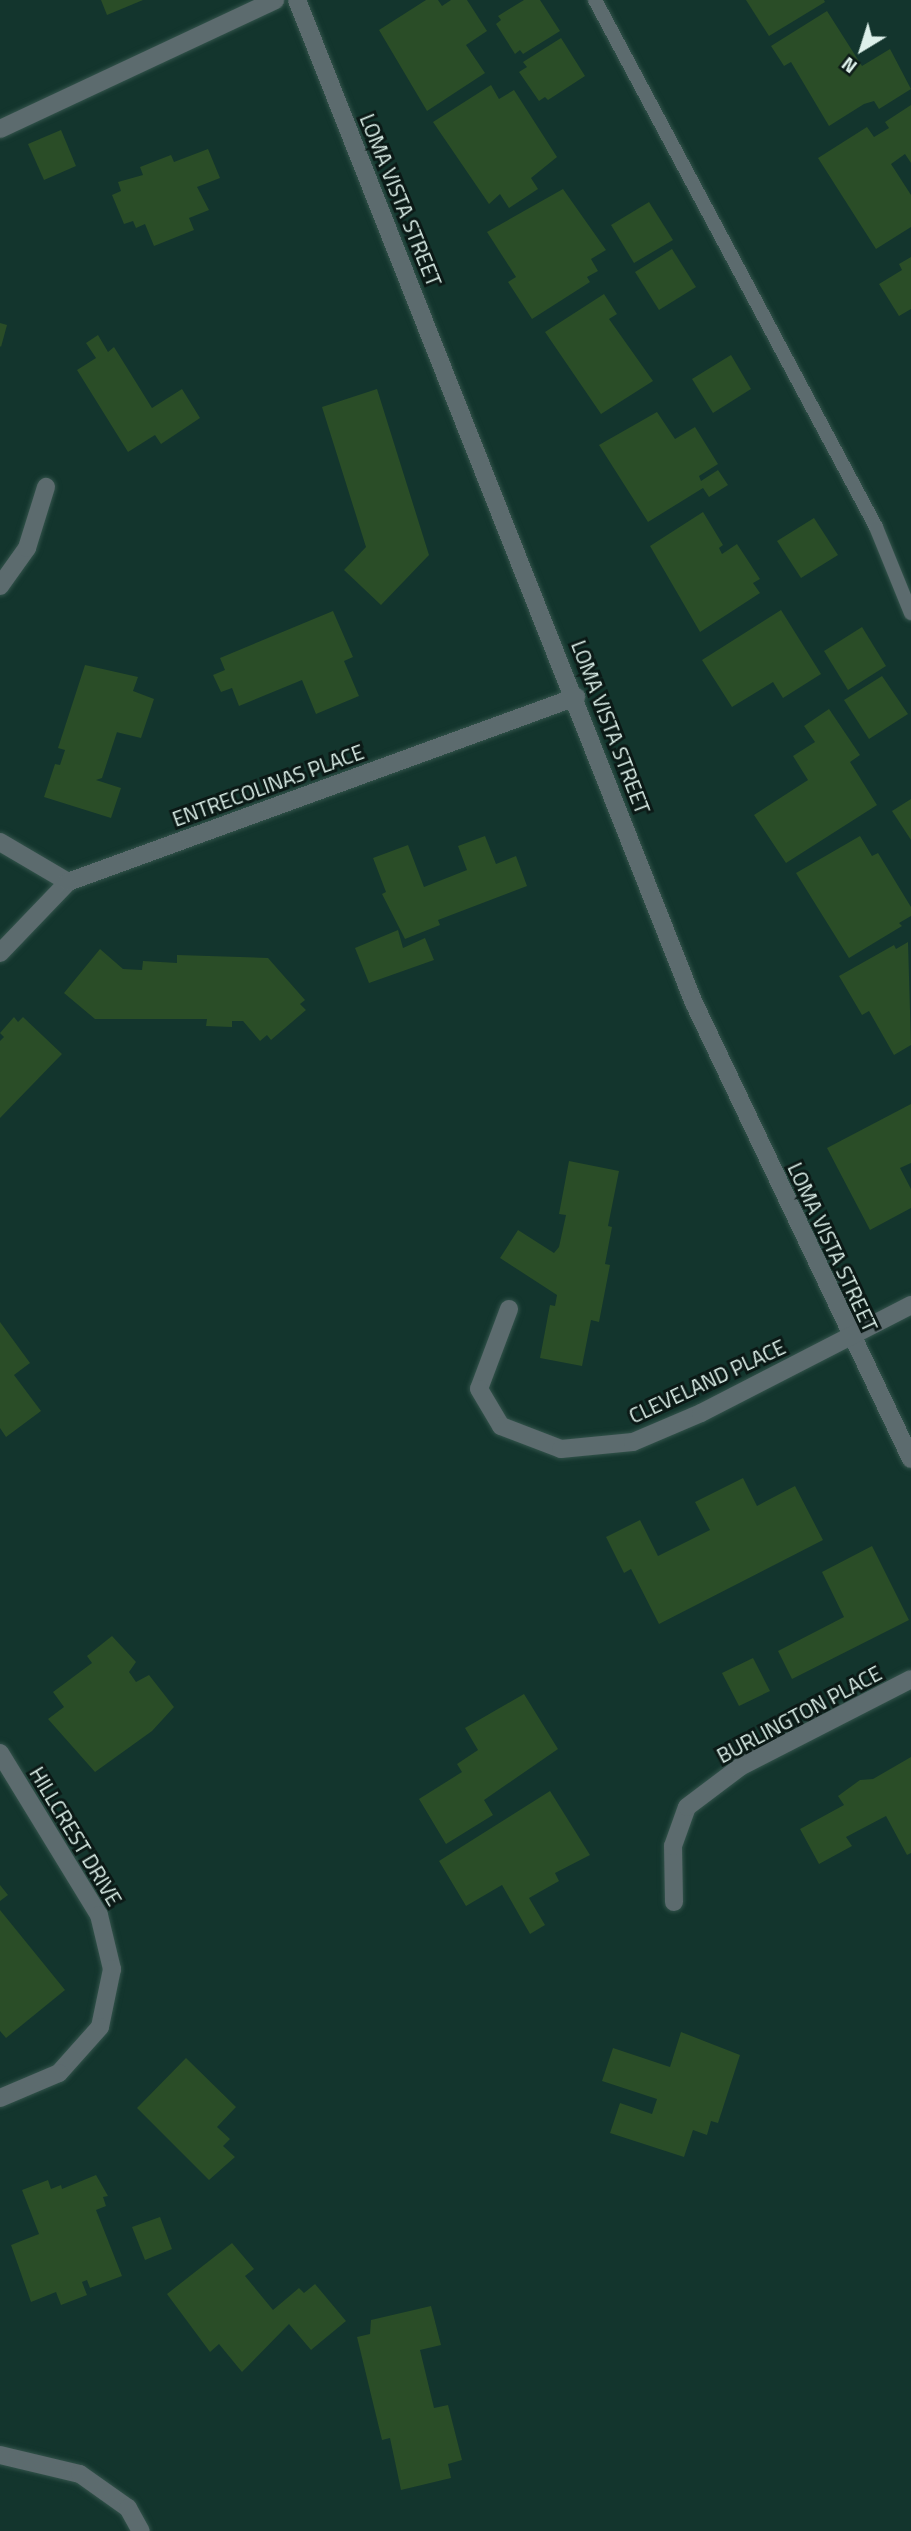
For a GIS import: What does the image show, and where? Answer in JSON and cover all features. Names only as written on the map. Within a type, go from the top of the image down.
[{"type":"street","points":[[0,129],[275,0]]},
{"type":"street","name":"LOMA VISTA STREET","points":[[297,0],[576,697],[694,1003],[850,1337],[911,1458]]},
{"type":"street","points":[[0,586],[27,548],[46,487]]},
{"type":"street","name":"ENTRECOLINAS PLACE","points":[[0,953],[68,882],[576,697]]},
{"type":"street","points":[[0,842],[68,882]]},
{"type":"street","points":[[850,1337],[911,1305]]},
{"type":"street","name":"CLEVELAND PLACE","points":[[509,1309],[479,1389],[501,1426],[561,1449],[632,1442],[701,1413],[850,1337]]},
{"type":"street","name":"BURLINGTON PLACE","points":[[674,1902],[673,1846],[687,1807],[740,1767],[911,1679]]},
{"type":"street","name":"HILLCREST DRIVE","points":[[0,1753],[99,1915],[112,1969],[100,2027],[59,2073],[0,2098]]},
{"type":"street","points":[[0,2455],[80,2474],[128,2508],[141,2531]]},
{"type":"lane","points":[[596,0],[876,527],[911,613]]},
{"type":"building","points":[[101,0],[143,0],[107,15]]},
{"type":"building","points":[[426,0],[438,0],[442,6],[451,0],[467,0],[487,31],[466,45],[485,73],[427,111],[379,30]]},
{"type":"building","points":[[524,0],[540,0],[560,31],[523,54],[520,50],[515,54],[496,24],[501,20],[498,16]]},
{"type":"building","points":[[746,0],[824,0],[825,2],[769,36]]},
{"type":"building","points":[[827,11],[862,66],[890,49],[911,89],[879,109],[874,101],[864,104],[829,126],[791,62],[784,66],[771,46]]},
{"type":"building","points":[[561,38],[585,76],[548,100],[545,97],[539,101],[519,72],[527,67],[523,62]]},
{"type":"building","points":[[491,85],[499,99],[514,90],[557,157],[531,178],[538,189],[509,208],[500,194],[489,204],[433,122]]},
{"type":"building","points":[[911,105],[911,163],[905,154],[891,164],[911,195],[911,227],[876,249],[818,158],[867,127],[874,137],[889,128],[885,122]]},
{"type":"building","points":[[61,130],[76,166],[44,180],[28,144]]},
{"type":"building","points":[[208,149],[220,178],[197,187],[209,210],[189,218],[194,230],[154,246],[145,224],[136,228],[133,221],[124,224],[112,195],[121,191],[118,182],[143,175],[140,167],[171,155],[174,162]]},
{"type":"building","points":[[563,189],[606,250],[591,259],[598,271],[587,277],[590,282],[532,319],[508,282],[516,277],[487,232]]},
{"type":"building","points":[[649,202],[673,240],[634,263],[611,225]]},
{"type":"building","points":[[672,249],[696,287],[659,310],[635,272]]},
{"type":"building","points":[[911,257],[911,309],[899,316],[879,284],[902,270],[899,264]]},
{"type":"building","points":[[604,294],[617,314],[609,319],[653,381],[601,414],[545,332]]},
{"type":"building","points":[[0,323],[7,325],[1,347],[0,346]]},
{"type":"building","points":[[98,335],[108,352],[114,347],[152,408],[182,389],[200,418],[161,444],[155,435],[128,452],[77,370],[96,358],[86,343]]},
{"type":"building","points":[[731,355],[751,389],[713,413],[692,379]]},
{"type":"building","points":[[377,389],[429,555],[381,605],[344,570],[366,547],[322,407]]},
{"type":"building","points":[[657,412],[675,439],[695,427],[718,464],[699,476],[701,481],[718,470],[728,485],[709,497],[703,488],[648,522],[599,445]]},
{"type":"building","points":[[703,512],[723,545],[719,548],[722,554],[737,544],[760,579],[753,583],[760,593],[700,632],[650,546]]},
{"type":"building","points":[[814,518],[838,555],[801,578],[777,541]]},
{"type":"building","points":[[781,610],[821,674],[783,698],[773,682],[732,707],[702,660]]},
{"type":"building","points":[[333,611],[353,657],[344,661],[359,696],[316,714],[302,680],[239,706],[232,688],[221,692],[213,675],[225,670],[220,658]]},
{"type":"building","points":[[862,627],[886,666],[848,690],[824,651]]},
{"type":"building","points":[[85,665],[138,677],[133,691],[154,699],[141,738],[117,732],[102,778],[96,780],[121,788],[111,818],[44,797],[55,764],[60,765],[65,750],[58,748]]},
{"type":"building","points":[[882,676],[908,714],[869,739],[844,700]]},
{"type":"building","points":[[829,709],[860,755],[850,762],[877,805],[786,863],[754,815],[808,780],[793,756],[815,742],[804,726]]},
{"type":"building","points":[[911,799],[911,840],[892,811]]},
{"type":"building","points":[[485,836],[496,864],[516,856],[527,886],[438,920],[440,925],[405,939],[382,894],[386,892],[373,858],[408,845],[424,887],[467,870],[458,846]]},
{"type":"building","points":[[860,836],[872,856],[878,853],[911,907],[911,916],[899,923],[902,926],[849,958],[796,873]]},
{"type":"building","points":[[398,930],[403,948],[425,938],[434,960],[369,983],[355,948]]},
{"type":"building","points":[[908,942],[911,1045],[894,1055],[869,1011],[862,1015],[839,976],[894,945],[896,949]]},
{"type":"building","points":[[100,949],[123,969],[142,970],[143,961],[177,963],[177,955],[268,958],[305,1000],[300,1004],[306,1010],[271,1040],[267,1035],[260,1041],[243,1021],[232,1021],[232,1027],[206,1026],[207,1019],[95,1019],[64,993]]},
{"type":"building","points":[[14,1017],[18,1022],[23,1017],[62,1054],[0,1118],[0,1041],[4,1037],[0,1033]]},
{"type":"building","points":[[911,1104],[911,1163],[900,1168],[911,1189],[911,1208],[870,1230],[827,1148]]},
{"type":"building","points":[[569,1161],[619,1171],[608,1226],[612,1227],[605,1264],[610,1265],[599,1322],[591,1320],[582,1366],[540,1358],[550,1305],[555,1306],[557,1295],[500,1258],[518,1230],[554,1253],[559,1247],[566,1215],[559,1214]]},
{"type":"building","points":[[0,1322],[30,1363],[14,1375],[41,1411],[6,1437],[0,1428]]},
{"type":"building","points":[[743,1478],[757,1506],[795,1486],[823,1540],[659,1624],[631,1569],[624,1573],[606,1537],[640,1520],[658,1556],[710,1530],[695,1502]]},
{"type":"building","points":[[872,1546],[909,1620],[792,1679],[778,1651],[844,1617],[822,1572]]},
{"type":"building","points":[[112,1636],[136,1662],[129,1672],[136,1682],[149,1675],[174,1707],[152,1731],[95,1772],[48,1719],[64,1707],[53,1692],[92,1663],[87,1656]]},
{"type":"building","points":[[753,1658],[770,1691],[739,1706],[722,1673]]},
{"type":"building","points":[[524,1694],[558,1749],[484,1800],[493,1815],[446,1844],[419,1799],[462,1772],[457,1764],[478,1750],[465,1728]]},
{"type":"building","points":[[911,1757],[911,1853],[907,1855],[886,1816],[846,1837],[852,1846],[819,1864],[800,1829],[844,1805],[838,1796],[860,1780],[873,1779]]},
{"type":"building","points":[[550,1791],[590,1855],[555,1873],[559,1881],[529,1898],[545,1925],[530,1934],[502,1885],[466,1906],[439,1861]]},
{"type":"building","points":[[0,1885],[8,1895],[0,1901]]},
{"type":"building","points":[[0,1910],[65,1990],[6,2038],[0,2031]]},
{"type":"building","points":[[681,2032],[740,2055],[718,2123],[711,2121],[707,2135],[693,2130],[684,2157],[610,2133],[620,2103],[652,2114],[657,2099],[602,2081],[613,2048],[670,2067]]},
{"type":"building","points":[[186,2058],[236,2107],[217,2127],[230,2139],[223,2146],[235,2157],[209,2180],[137,2108]]},
{"type":"building","points":[[96,2175],[108,2196],[103,2197],[106,2206],[96,2210],[122,2276],[90,2288],[87,2280],[82,2282],[87,2295],[61,2305],[56,2292],[31,2302],[11,2245],[39,2234],[22,2190],[48,2180],[51,2189],[61,2185],[62,2189]]},
{"type":"building","points":[[160,2217],[172,2249],[145,2260],[132,2227]]},
{"type":"building","points":[[232,2243],[254,2269],[245,2276],[273,2310],[299,2288],[304,2293],[315,2284],[346,2321],[311,2350],[289,2324],[242,2372],[219,2344],[210,2352],[167,2294]]},
{"type":"building","points":[[431,2306],[441,2345],[420,2350],[434,2408],[448,2405],[462,2460],[448,2464],[451,2478],[401,2490],[390,2438],[382,2440],[357,2337],[370,2334],[371,2320]]}]
